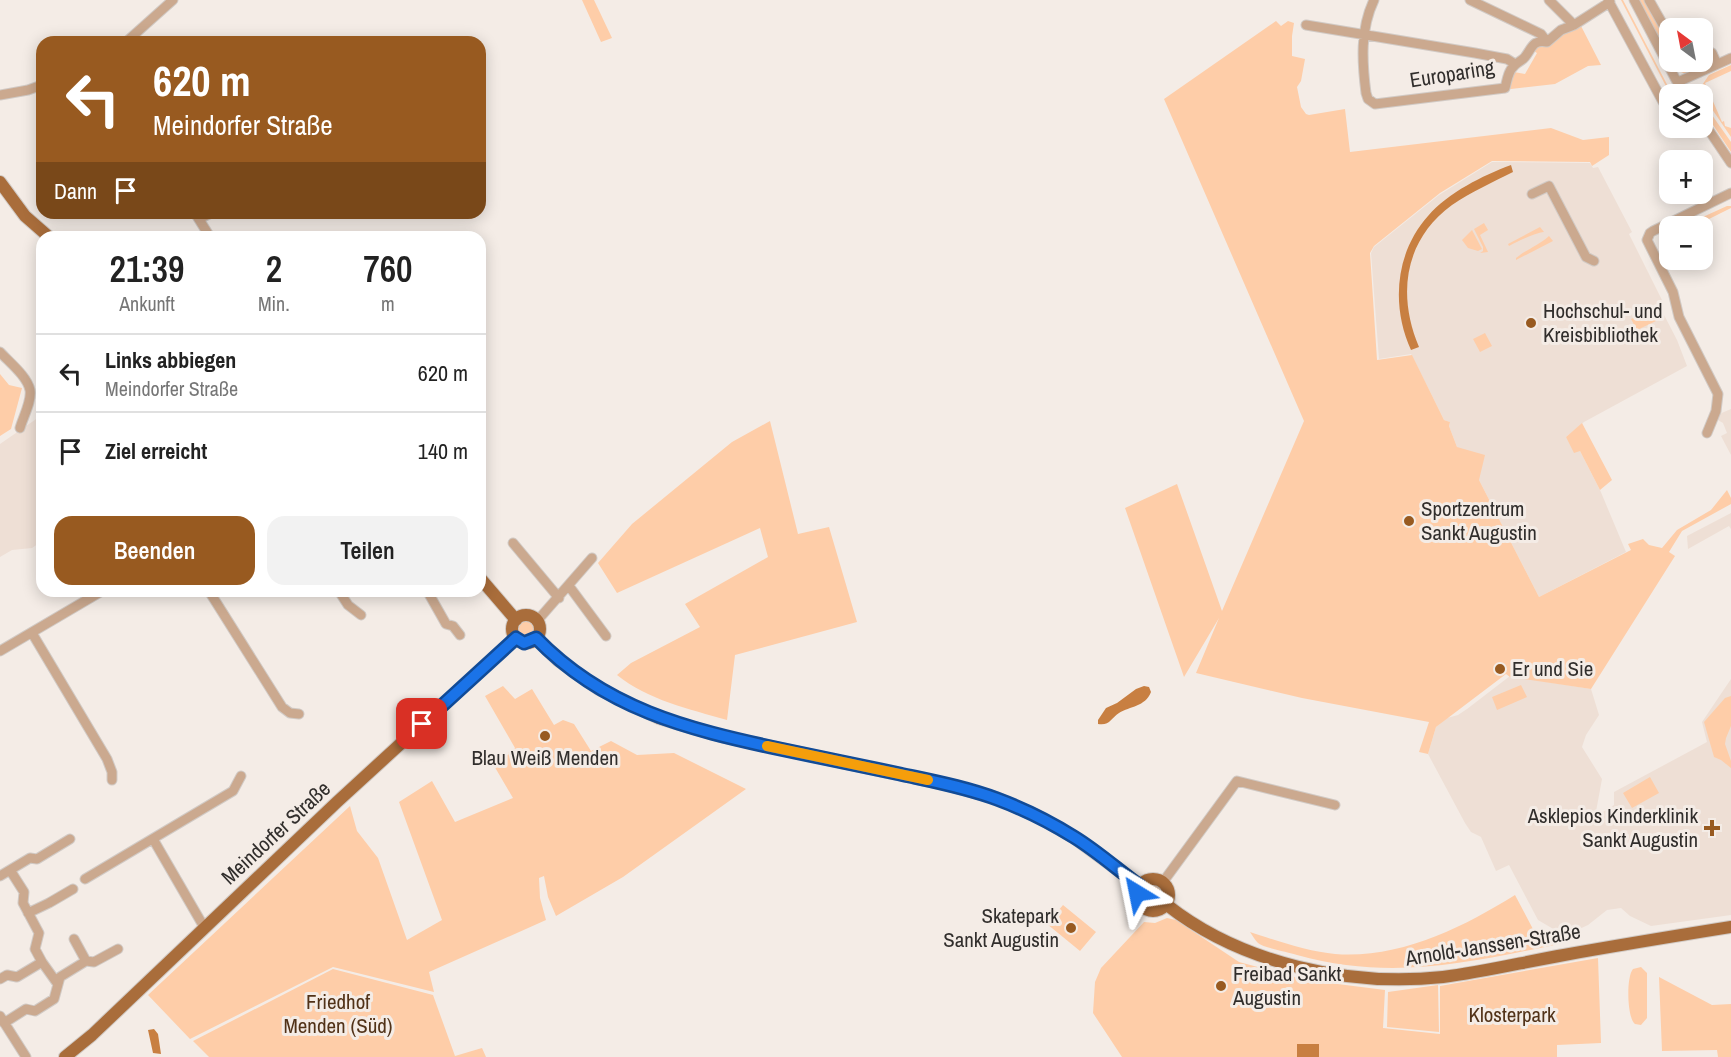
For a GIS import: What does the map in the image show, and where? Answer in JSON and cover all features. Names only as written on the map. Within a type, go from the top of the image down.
[{"type":"main road","points":[[0,182],[25,216],[42,231]]},
{"type":"main road","points":[[486,586],[516,620]]},
{"type":"main road","points":[[526,615],[537,621],[539,632],[536,638],[524,643],[516,638],[512,627],[516,620],[526,615]]},
{"type":"main road","name":"Meindorfer Straße","points":[[65,1057],[92,1035],[204,927],[516,638]]},
{"type":"main road","points":[[536,638],[558,660],[599,689],[659,718],[725,737],[949,785],[996,798],[1037,816],[1076,838],[1140,886]]},
{"type":"main road","points":[[1148,880],[1163,882],[1170,895],[1167,905],[1153,912],[1143,909],[1137,898],[1140,886],[1148,880]]},
{"type":"main road","name":"Arnold-Janssen-Straße","points":[[1167,905],[1197,925],[1244,949],[1318,971],[1366,978],[1443,977],[1645,940],[1731,927]]},
{"type":"street","points":[[133,36],[173,0]]},
{"type":"street","name":"Europaring","points":[[1374,0],[1366,18],[1363,34],[1366,93],[1368,99],[1375,104],[1505,88],[1510,70],[1523,59],[1532,45],[1540,40],[1547,42],[1561,30],[1574,25],[1609,1],[1659,95]]},
{"type":"street","points":[[1470,0],[1541,34],[1547,42]]},
{"type":"street","points":[[1549,0],[1574,25]]},
{"type":"street","points":[[1634,0],[1678,82],[1731,58]]},
{"type":"street","points":[[1649,0],[1659,18]]},
{"type":"street","points":[[1306,25],[1507,59],[1515,64]]},
{"type":"street","points":[[1713,55],[1717,64]]},
{"type":"street","points":[[0,95],[36,87]]},
{"type":"street","points":[[1713,136],[1731,163]]},
{"type":"street","points":[[1532,194],[1549,186],[1586,257],[1594,261]]},
{"type":"street","points":[[1707,433],[1716,411],[1718,394],[1679,317],[1669,284],[1647,240],[1653,231],[1731,193]]},
{"type":"street","points":[[0,352],[24,379],[30,390],[30,398],[20,428]]},
{"type":"street","points":[[513,543],[559,598]]},
{"type":"street","points":[[537,621],[592,558]]},
{"type":"street","points":[[569,586],[606,636]]},
{"type":"street","points":[[0,651],[92,597]]},
{"type":"street","points":[[212,597],[282,707],[290,713],[299,714]]},
{"type":"street","points":[[343,597],[348,605],[361,615]]},
{"type":"street","points":[[431,597],[446,624],[453,626],[460,635]]},
{"type":"street","points":[[32,633],[107,759],[112,772],[111,780]]},
{"type":"street","points":[[85,879],[233,791],[241,776]]},
{"type":"street","points":[[1163,882],[1237,781],[1335,805]]},
{"type":"street","points":[[0,876],[30,858],[37,859],[70,839]]},
{"type":"street","points":[[153,839],[204,927]]},
{"type":"street","points":[[10,870],[24,892],[23,903],[39,933],[35,949],[57,983]]},
{"type":"street","points":[[28,912],[73,889]]},
{"type":"street","points":[[74,939],[86,961]]},
{"type":"street","points":[[26,1057],[2,1019],[26,1009],[35,1011],[54,999],[60,977],[86,961],[94,962],[117,949]]},
{"type":"street","points":[[0,979],[7,975],[17,977],[42,962]]},
{"type":"shaded area","points":[[1492,162],[1590,163],[1593,168],[1598,167],[1632,232],[1629,234],[1662,300],[1662,311],[1687,366],[1584,422],[1566,437],[1580,451],[1600,490],[1626,552],[1539,597],[1479,480],[1457,447],[1449,426],[1450,422],[1444,420],[1411,354],[1379,359],[1371,253],[1374,247],[1439,195]]},
{"type":"shaded area","points":[[1511,165],[1513,172],[1474,191],[1452,205],[1436,219],[1424,235],[1409,270],[1408,308],[1419,347],[1411,350],[1401,316],[1399,298],[1403,263],[1417,231],[1436,207],[1446,199],[1489,174]]},
{"type":"shaded area","points":[[1731,409],[1731,455],[1721,436],[1727,433],[1723,423],[1716,419],[1717,415]]},
{"type":"shaded area","points":[[36,419],[36,545],[32,548],[12,550],[0,557],[0,444]]},
{"type":"shaded area","points":[[1731,513],[1731,529],[1729,526],[1688,549],[1687,536]]},
{"type":"shaded area","points":[[1510,676],[1591,689],[1599,715],[1586,735],[1582,747],[1602,779],[1595,817],[1614,805],[1614,792],[1707,742],[1702,722],[1731,679],[1731,915],[1651,926],[1630,916],[1621,908],[1607,910],[1588,925],[1575,931],[1555,930],[1538,920],[1509,865],[1496,871],[1481,837],[1471,832],[1465,823],[1428,754],[1436,727],[1447,718],[1467,709]]},
{"type":"shaded area","points":[[1144,686],[1149,687],[1151,692],[1145,701],[1119,713],[1108,723],[1098,724],[1106,708]]},
{"type":"shaded area","points":[[154,1029],[158,1034],[161,1054],[153,1053],[148,1030]]},
{"type":"shaded area","points":[[1297,1044],[1319,1044],[1319,1057],[1297,1057]]},
{"type":"green space","points":[[582,0],[594,0],[612,38],[601,42]]},
{"type":"green space","points":[[1621,0],[1667,84],[1665,84]]},
{"type":"green space","points":[[1638,0],[1646,0],[1659,24],[1659,37]]},
{"type":"green space","points":[[1276,21],[1281,26],[1288,21],[1294,23],[1292,56],[1305,59],[1301,81],[1297,87],[1301,107],[1309,115],[1345,109],[1350,152],[1551,128],[1583,140],[1609,137],[1609,155],[1592,166],[1590,162],[1492,161],[1440,193],[1374,246],[1370,253],[1377,360],[1412,355],[1444,420],[1450,422],[1449,426],[1457,447],[1485,455],[1479,480],[1539,597],[1631,550],[1628,544],[1643,539],[1649,545],[1662,548],[1677,530],[1711,510],[1727,490],[1731,498],[1731,504],[1682,531],[1669,552],[1675,556],[1591,689],[1510,677],[1506,674],[1436,727],[1428,754],[1419,752],[1429,722],[1302,698],[1196,673],[1219,618],[1184,677],[1125,508],[1177,484],[1222,611],[1304,421],[1164,99]]},
{"type":"green space","points":[[1581,26],[1601,65],[1588,66],[1555,84],[1508,88],[1514,72],[1525,74],[1537,53],[1532,50],[1565,31]]},
{"type":"green space","points":[[1731,65],[1731,71],[1703,84],[1709,75]]},
{"type":"green space","points":[[1713,101],[1722,122],[1724,121],[1725,126],[1731,128],[1731,137],[1713,111]]},
{"type":"green space","points":[[1713,117],[1731,142],[1731,152],[1713,125]]},
{"type":"green space","points":[[1727,206],[1731,206],[1713,217],[1705,216]]},
{"type":"green space","points":[[1484,223],[1488,230],[1480,235],[1488,252],[1480,253],[1483,247],[1474,229]]},
{"type":"green space","points":[[1540,227],[1544,232],[1509,246],[1508,244]]},
{"type":"green space","points":[[1472,230],[1482,249],[1478,251],[1468,248],[1462,240]]},
{"type":"green space","points":[[1549,236],[1553,241],[1516,260],[1520,255]]},
{"type":"green space","points":[[1646,312],[1655,316],[1656,321],[1637,330],[1631,319]]},
{"type":"green space","points":[[1485,333],[1492,346],[1480,352],[1473,339]]},
{"type":"green space","points":[[0,374],[9,385],[22,388],[11,429],[0,436]]},
{"type":"green space","points":[[770,421],[798,534],[829,527],[857,622],[735,655],[727,720],[655,697],[617,675],[631,663],[700,627],[685,604],[768,557],[760,528],[617,593],[598,563],[632,524],[732,442]]},
{"type":"green space","points":[[1582,423],[1612,480],[1600,490],[1580,451],[1574,453],[1566,437]]},
{"type":"green space","points":[[526,620],[534,628],[526,636],[518,628]]},
{"type":"green space","points":[[1521,685],[1527,697],[1497,710],[1492,697]]},
{"type":"green space","points":[[503,686],[515,699],[532,689],[554,725],[563,720],[574,724],[591,751],[611,741],[637,755],[674,753],[746,789],[623,877],[556,916],[548,897],[544,876],[539,878],[540,898],[546,920],[429,972],[434,992],[333,967],[190,1039],[148,995],[350,806],[357,831],[378,858],[407,940],[442,920],[399,802],[432,781],[455,822],[513,798],[493,764],[515,748],[485,696]]},
{"type":"green space","points":[[1731,696],[1731,726],[1725,744],[1731,768],[1714,757],[1704,722],[1725,698]]},
{"type":"green space","points":[[1650,777],[1659,793],[1632,808],[1623,793]]},
{"type":"green space","points":[[1149,885],[1157,885],[1163,891],[1163,899],[1157,905],[1149,905],[1143,899],[1143,891]]},
{"type":"green space","points":[[1515,895],[1534,931],[1560,942],[1559,944],[1460,963],[1397,968],[1365,967],[1331,963],[1261,945],[1250,932],[1325,953],[1383,952],[1429,939],[1474,919]]},
{"type":"green space","name":"Skatepark Sankt Augustin","points":[[1063,905],[1096,932],[1080,951],[1047,924]]},
{"type":"green space","name":"Freibad Sankt Augustin","points":[[1167,918],[1176,920],[1239,962],[1306,980],[1385,990],[1383,1028],[1440,1034],[1440,986],[1598,958],[1601,1043],[1557,1045],[1557,1057],[1122,1057],[1093,1013],[1095,982],[1101,968],[1144,922],[1155,923]]},
{"type":"green space","points":[[1641,967],[1647,973],[1647,1018],[1641,1025],[1635,1024],[1632,1020],[1628,997],[1631,973],[1633,969]]},
{"type":"green space","name":"Friedhof Menden (Süd)","points":[[333,969],[433,995],[455,1056],[482,1048],[486,1057],[209,1057],[193,1041]]},
{"type":"green space","points":[[1659,977],[1712,1005],[1731,1004],[1731,1057],[1718,1057],[1717,1050],[1662,1051]]},
{"type":"green space","points":[[1438,985],[1439,1032],[1387,1027],[1388,992]]},
{"type":"slow traffic","points":[[767,746],[928,780]]},
{"type":"place","name":"Hochschul- und Kreisbibliothek","points":[[1531,323]]},
{"type":"place","name":"Sportzentrum Sankt Augustin","points":[[1409,521]]},
{"type":"place","name":"Er und Sie","points":[[1500,669]]},
{"type":"place","name":"Blau Weiß Menden","points":[[545,736]]},
{"type":"place","name":"Asklepios Kinderklinik Sankt Augustin","points":[[1712,828]]},
{"type":"place","name":"Skatepark Sankt Augustin","points":[[1071,928]]},
{"type":"place","name":"Freibad Sankt Augustin","points":[[1221,986]]},
{"type":"route","points":[[422,724],[516,638],[524,643],[536,638],[558,660],[599,689],[659,718],[725,737],[949,785],[996,798],[1037,816],[1076,838],[1140,886],[1137,893]]},
{"type":"park label","name":"Klosterpark","points":[[1512,1015]]}]
